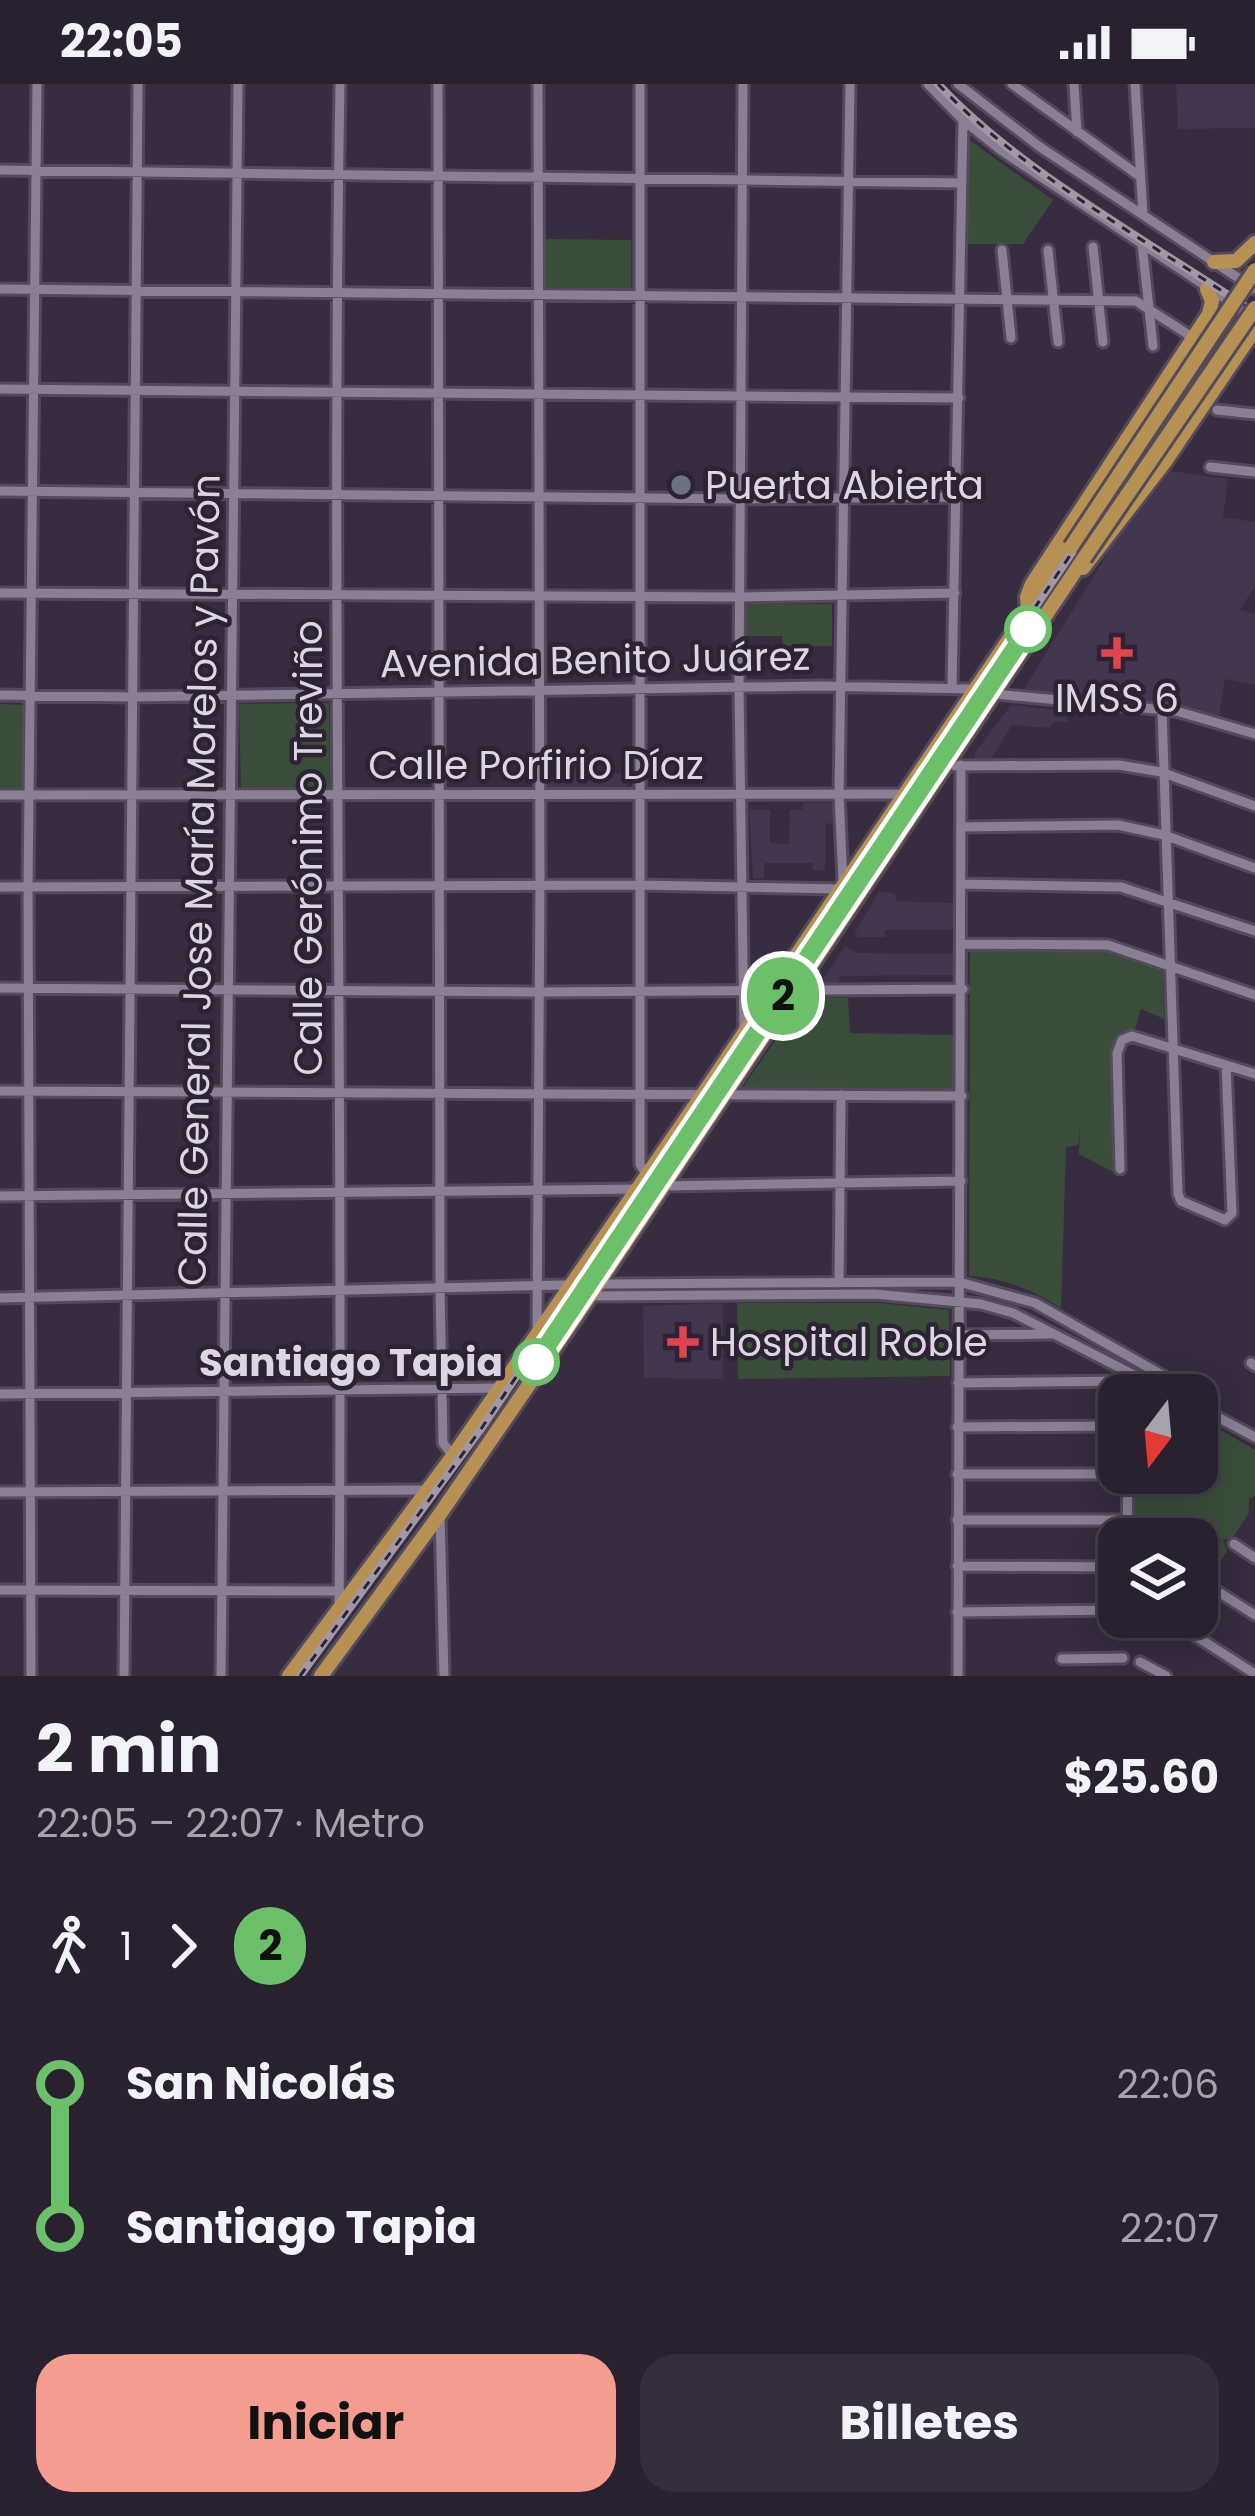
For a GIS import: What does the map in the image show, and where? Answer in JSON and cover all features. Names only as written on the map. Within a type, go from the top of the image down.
[{"type":"highway","points":[[1214,262],[1242,258],[1255,243]]},
{"type":"highway","points":[[289,1676],[454,1456],[703,1094],[1255,270]]},
{"type":"highway","points":[[1028,611],[1032,584],[1211,310],[1208,289]]},
{"type":"highway","points":[[320,1676],[440,1514],[927,794],[954,766],[1070,579],[1255,308]]},
{"type":"highway","points":[[1070,579],[1102,548],[1255,329]]},
{"type":"highway","points":[[1187,344],[1211,350],[1224,364],[1226,374]]},
{"type":"street","points":[[31,1676],[28,887],[37,84]]},
{"type":"street","points":[[124,1676],[138,84]]},
{"type":"street","name":"Calle General Jose María Morelos y Pavón","points":[[221,1676],[238,84]]},
{"type":"street","name":"Calle Gerónimo Treviño","points":[[340,84],[340,1613]]},
{"type":"street","points":[[438,84],[440,1288],[443,1444],[454,1456]]},
{"type":"street","points":[[537,1335],[538,84]]},
{"type":"street","points":[[0,1196],[540,1188],[642,1182],[640,84]]},
{"type":"street","points":[[743,84],[739,688],[744,1031]]},
{"type":"street","points":[[0,887],[842,886],[838,794],[850,84]]},
{"type":"street","points":[[928,84],[963,120],[1255,320]]},
{"type":"street","points":[[958,84],[1040,147],[1255,289]]},
{"type":"street","points":[[1012,84],[1138,175]]},
{"type":"street","points":[[1075,84],[1077,132]]},
{"type":"street","points":[[1135,84],[1143,215]]},
{"type":"street","points":[[952,688],[963,120]]},
{"type":"street","points":[[0,170],[961,183]]},
{"type":"street","points":[[1142,244],[1153,346]]},
{"type":"street","points":[[1094,247],[1103,342]]},
{"type":"street","points":[[1002,250],[1011,338]]},
{"type":"street","points":[[1048,250],[1058,342]]},
{"type":"street","points":[[0,289],[1136,301],[1187,344]]},
{"type":"street","points":[[1238,358],[1255,358]]},
{"type":"street","points":[[0,389],[958,398]]},
{"type":"street","points":[[1217,410],[1255,414]]},
{"type":"street","points":[[1210,467],[1255,472]]},
{"type":"street","points":[[0,491],[958,497]]},
{"type":"street","points":[[0,593],[739,597],[956,593]]},
{"type":"street","name":"Avenida Benito Juárez","points":[[0,695],[842,686],[974,689]]},
{"type":"street","points":[[995,694],[1193,714],[1255,734]]},
{"type":"street","points":[[1162,710],[1181,1202],[1225,1220],[1232,1213],[1226,1065]]},
{"type":"street","points":[[958,1676],[963,988],[961,827],[954,766],[1097,764],[1161,772],[1255,806]]},
{"type":"street","name":"Calle Porfirio Díaz","points":[[0,795],[927,794]]},
{"type":"street","points":[[961,827],[1097,824],[1164,836],[1255,868]]},
{"type":"street","points":[[961,884],[1104,885],[1166,900],[1255,932]]},
{"type":"street","points":[[962,944],[1099,944],[1255,995]]},
{"type":"street","points":[[0,988],[641,992],[963,988]]},
{"type":"street","points":[[1120,1169],[1118,1046],[1122,1040],[1132,1036],[1255,1074]]},
{"type":"street","points":[[0,1091],[962,1096]]},
{"type":"street","points":[[838,1288],[841,1096]]},
{"type":"street","points":[[664,1186],[961,1180]]},
{"type":"street","points":[[0,1298],[340,1288],[838,1288],[959,1282],[1035,1304],[1160,1374]]},
{"type":"street","points":[[838,1288],[959,1300],[1013,1313],[1123,1374]]},
{"type":"street","points":[[959,1335],[1056,1334]]},
{"type":"street","points":[[958,1383],[1098,1378]]},
{"type":"street","points":[[0,1394],[500,1388]]},
{"type":"street","points":[[1218,1416],[1255,1437]]},
{"type":"street","points":[[957,1427],[1098,1426]]},
{"type":"street","points":[[957,1474],[1098,1473]]},
{"type":"street","points":[[0,1492],[429,1490]]},
{"type":"street","points":[[440,1514],[444,1676]]},
{"type":"street","points":[[957,1520],[1098,1520]]},
{"type":"street","points":[[1234,1544],[1255,1558]]},
{"type":"street","points":[[957,1566],[1098,1567]]},
{"type":"street","points":[[0,1590],[340,1591]]},
{"type":"street","points":[[1218,1592],[1255,1615]]},
{"type":"street","points":[[957,1612],[1098,1610]]},
{"type":"street","points":[[1199,1638],[1255,1674]]},
{"type":"street","points":[[1062,1659],[1123,1658]]},
{"type":"street","points":[[1082,1676],[1083,1659]]},
{"type":"street","points":[[1103,1676],[1108,1659]]},
{"type":"street","points":[[1139,1662],[1158,1674]]},
{"type":"shaded area","points":[[1176,84],[1255,84],[1255,128],[1178,129]]},
{"type":"shaded area","points":[[1171,471],[1228,479],[1223,517],[1255,522],[1255,586],[1240,610],[1255,614],[1255,685],[1225,679],[1219,716],[1182,705],[1022,692],[1111,548]]},
{"type":"shaded area","points":[[1011,705],[1067,711],[1068,723],[1056,721],[1049,728],[1012,725],[989,762],[977,762],[974,754]]},
{"type":"shaded area","points":[[588,769],[589,774],[627,773],[627,790],[544,793],[545,775]]},
{"type":"shaded area","points":[[803,803],[832,803],[832,823],[826,824],[825,870],[813,870],[812,863],[764,863],[764,879],[753,878],[749,809],[770,810],[770,843],[789,844],[790,810],[802,810]]},
{"type":"shaded area","points":[[879,892],[895,893],[896,901],[955,903],[956,930],[885,930],[885,937],[859,937],[854,934]]},
{"type":"shaded area","points":[[845,946],[857,953],[955,954],[955,975],[840,976],[839,983],[821,983]]},
{"type":"shaded area","name":"Hospital Roble","points":[[723,1303],[723,1379],[644,1378],[643,1306]]},
{"type":"green space","points":[[968,139],[1053,200],[1023,244],[966,244]]},
{"type":"green space","points":[[544,239],[631,240],[631,291],[545,290]]},
{"type":"green space","points":[[746,604],[832,604],[832,646],[783,646],[782,636],[746,636]]},
{"type":"green space","points":[[329,703],[330,789],[241,789],[239,704]]},
{"type":"green space","points":[[0,704],[23,705],[23,791],[0,791]]},
{"type":"green space","points":[[970,950],[1099,951],[1125,955],[1163,972],[1164,1019],[1141,1009],[1134,1032],[1117,1035],[1112,1048],[1115,1173],[1079,1154],[1080,1127],[1078,1145],[1066,1147],[1061,1308],[1017,1286],[969,1276]]},
{"type":"green space","points":[[805,998],[848,998],[850,1033],[955,1035],[955,1092],[740,1091]]},
{"type":"green space","points":[[737,1303],[879,1303],[949,1310],[950,1376],[738,1379]]},
{"type":"green space","points":[[1218,1428],[1255,1450],[1255,1496],[1249,1499],[1249,1513],[1232,1539],[1223,1539],[1227,1551],[1218,1565],[1218,1518],[1133,1518],[1133,1494],[1218,1494]]},
{"type":"railway","points":[[938,84],[1047,177],[1254,312]]},
{"type":"railway","points":[[300,1676],[481,1429],[1255,281]]},
{"type":"metro line","name":"2","points":[[536,1362],[1028,629]]},
{"type":"place","name":"Puerta Abierta","points":[[681,485]]},
{"type":"place","name":"IMSS 6","points":[[1117,653]]},
{"type":"place","name":"Hospital Roble","points":[[683,1342]]},
{"type":"place","name":"Santiago Tapia","points":[[536,1362]]}]
